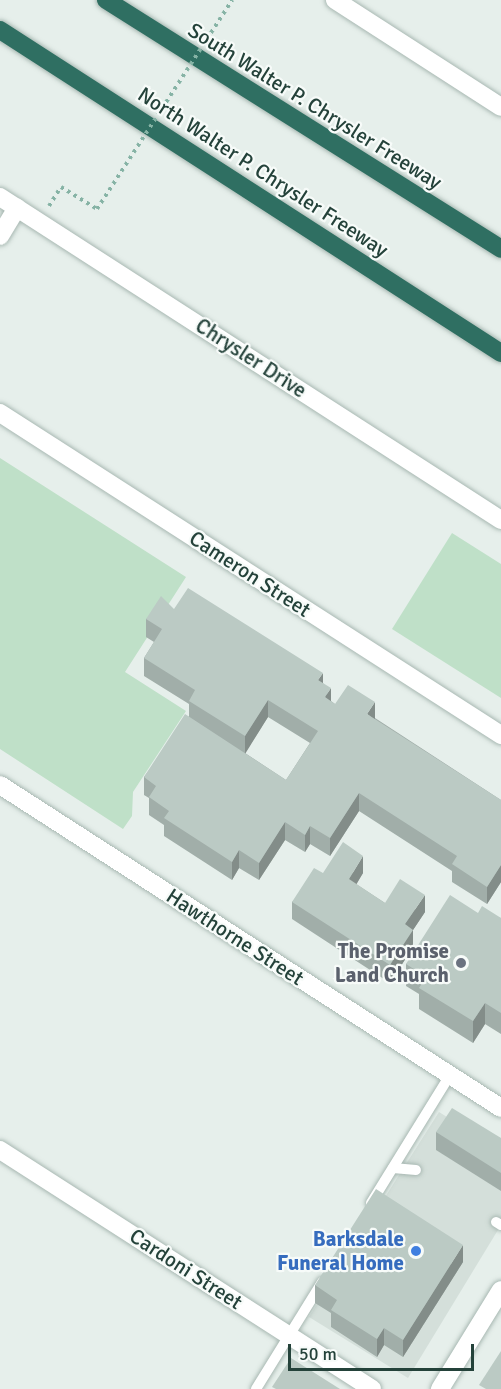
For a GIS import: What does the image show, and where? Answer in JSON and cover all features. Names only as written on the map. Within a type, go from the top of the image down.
[{"type":"highway","name":"South Walter P. Chrysler Freeway","points":[[106,0],[501,249]]},
{"type":"highway","name":"North Walter P. Chrysler Freeway","points":[[0,30],[501,353]]},
{"type":"street","points":[[335,0],[501,107]]},
{"type":"street","name":"Chrysler Drive","points":[[0,197],[501,520]]},
{"type":"street","points":[[0,236],[17,208]]},
{"type":"street","name":"Cameron Street","points":[[0,413],[501,735]]},
{"type":"street","name":"Hawthorne Street","points":[[0,785],[501,1108]]},
{"type":"street","name":"Cardoni Street","points":[[0,1150],[372,1389]]},
{"type":"street","points":[[440,1389],[501,1290]]},
{"type":"lane","points":[[362,1218],[450,1076]]},
{"type":"lane","points":[[393,1168],[416,1170]]},
{"type":"lane","points":[[256,1389],[332,1267]]},
{"type":"path","points":[[39,222],[61,187],[97,209],[232,0]]},
{"type":"shaded area","points":[[439,1112],[501,1151],[501,1225],[408,1378],[309,1317]]},
{"type":"green space","points":[[0,458],[186,577],[125,672],[186,711],[133,792],[132,816],[123,829],[0,749]]},
{"type":"green space","points":[[452,533],[501,564],[501,698],[392,629]]},
{"type":"building","points":[[188,588],[323,673],[318,680],[331,688],[325,697],[335,704],[348,685],[375,702],[367,714],[501,800],[501,865],[487,887],[452,864],[457,856],[359,793],[330,838],[310,826],[305,835],[285,822],[259,863],[239,850],[232,862],[164,818],[169,811],[149,797],[156,786],[144,777],[185,714],[286,780],[318,731],[268,700],[245,736],[189,701],[195,690],[144,658],[162,629],[146,619],[161,596],[174,609]]},
{"type":"building","points":[[343,842],[363,856],[349,879],[385,903],[400,879],[425,895],[405,924],[413,930],[390,965],[292,902],[314,868],[323,873]]},
{"type":"building","name":"The Promise Land Church","points":[[450,895],[478,913],[482,906],[501,918],[501,1013],[485,1003],[473,1021],[419,988],[426,977],[406,964]]},
{"type":"building","points":[[452,1108],[501,1138],[501,1173],[436,1132]]},
{"type":"building","points":[[376,1189],[463,1245],[403,1340],[384,1328],[377,1339],[331,1310],[337,1300],[315,1285]]},
{"type":"building","points":[[501,1351],[501,1389],[486,1389],[479,1385]]},
{"type":"building","points":[[291,1358],[340,1389],[276,1389],[272,1387]]},
{"type":"place","name":"The Promise Land Church","points":[[461,963]]},
{"type":"place","name":"Barksdale Funeral Home","points":[[416,1251]]}]
